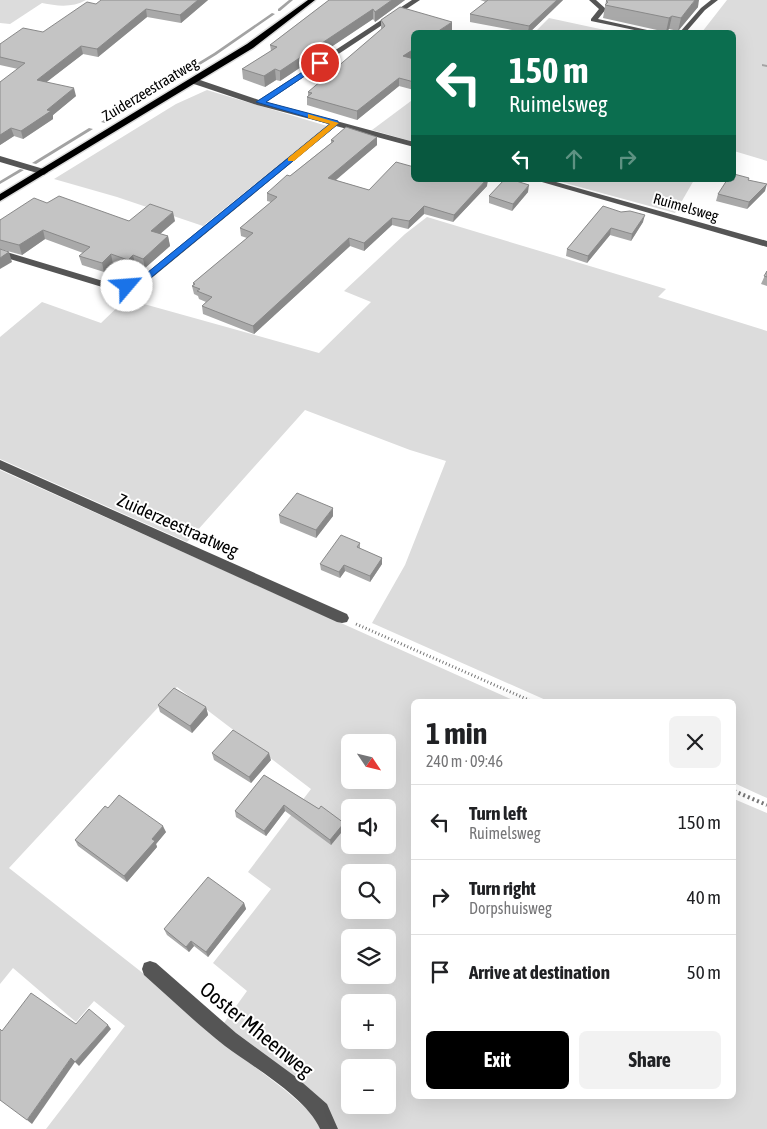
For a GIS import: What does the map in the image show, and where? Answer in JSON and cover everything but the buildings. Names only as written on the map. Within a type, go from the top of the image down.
[{"type":"main road","name":"Zuiderzeestraatweg","points":[[0,198],[250,46],[312,0]]},
{"type":"street","points":[[260,102],[417,0]]},
{"type":"street","points":[[592,0],[603,9],[593,20],[642,30]]},
{"type":"street","points":[[685,30],[703,9],[715,0]]},
{"type":"street","points":[[194,81],[260,102],[411,144]]},
{"type":"street","points":[[0,253],[112,287],[127,286],[145,279],[335,123]]},
{"type":"street","points":[[0,159],[44,172]]},
{"type":"street","name":"Ruimelsweg","points":[[546,182],[767,244]]},
{"type":"street","name":"Zuiderzeestraatweg","points":[[0,464],[342,618]]},
{"type":"street","name":"Ooster Mheenweg","points":[[150,969],[230,1039],[290,1083],[321,1110],[329,1129]]},
{"type":"path","points":[[342,618],[526,699]]},
{"type":"path","points":[[736,792],[767,805]]},
{"type":"shaded area","points":[[0,0],[86,0],[70,5],[42,3],[10,24],[0,23]]},
{"type":"shaded area","points":[[727,0],[767,0],[767,161],[736,152],[736,30],[704,30]]},
{"type":"shaded area","points":[[549,18],[605,30],[537,30]]},
{"type":"shaded area","points":[[207,90],[327,126],[203,226],[117,197],[54,179],[176,104]]},
{"type":"shaded area","points":[[411,101],[411,141],[372,130]]},
{"type":"shaded area","points":[[561,182],[693,182],[675,213]]},
{"type":"shaded area","points":[[427,217],[666,289],[658,297],[767,331],[767,798],[736,784],[736,699],[543,699],[372,623],[405,565],[446,461],[410,450],[305,410],[187,542],[0,459],[0,337],[42,302],[101,323],[126,299],[319,353],[371,302],[344,291],[405,234]]},
{"type":"shaded area","points":[[0,470],[511,699],[411,699],[411,1099],[736,1099],[736,800],[767,813],[767,1129],[337,1129],[224,1023],[247,991],[213,963],[271,889],[248,872],[311,789],[177,687],[9,868],[144,974],[226,1045],[285,1090],[315,1116],[320,1129],[46,1129],[125,1026],[94,1001],[76,1022],[13,968],[0,984]]},
{"type":"waterway","points":[[279,10],[291,0]]},
{"type":"waterway","points":[[147,95],[215,54],[273,14]]},
{"type":"waterway","points":[[763,65],[767,66]]},
{"type":"waterway","points":[[103,122],[137,101]]},
{"type":"waterway","points":[[34,163],[91,129]]},
{"type":"waterway","points":[[0,183],[22,170]]},
{"type":"slow traffic","points":[[291,159],[335,123],[310,116]]},
{"type":"route","points":[[127,286],[145,279],[335,123],[260,102],[320,63]]}]
